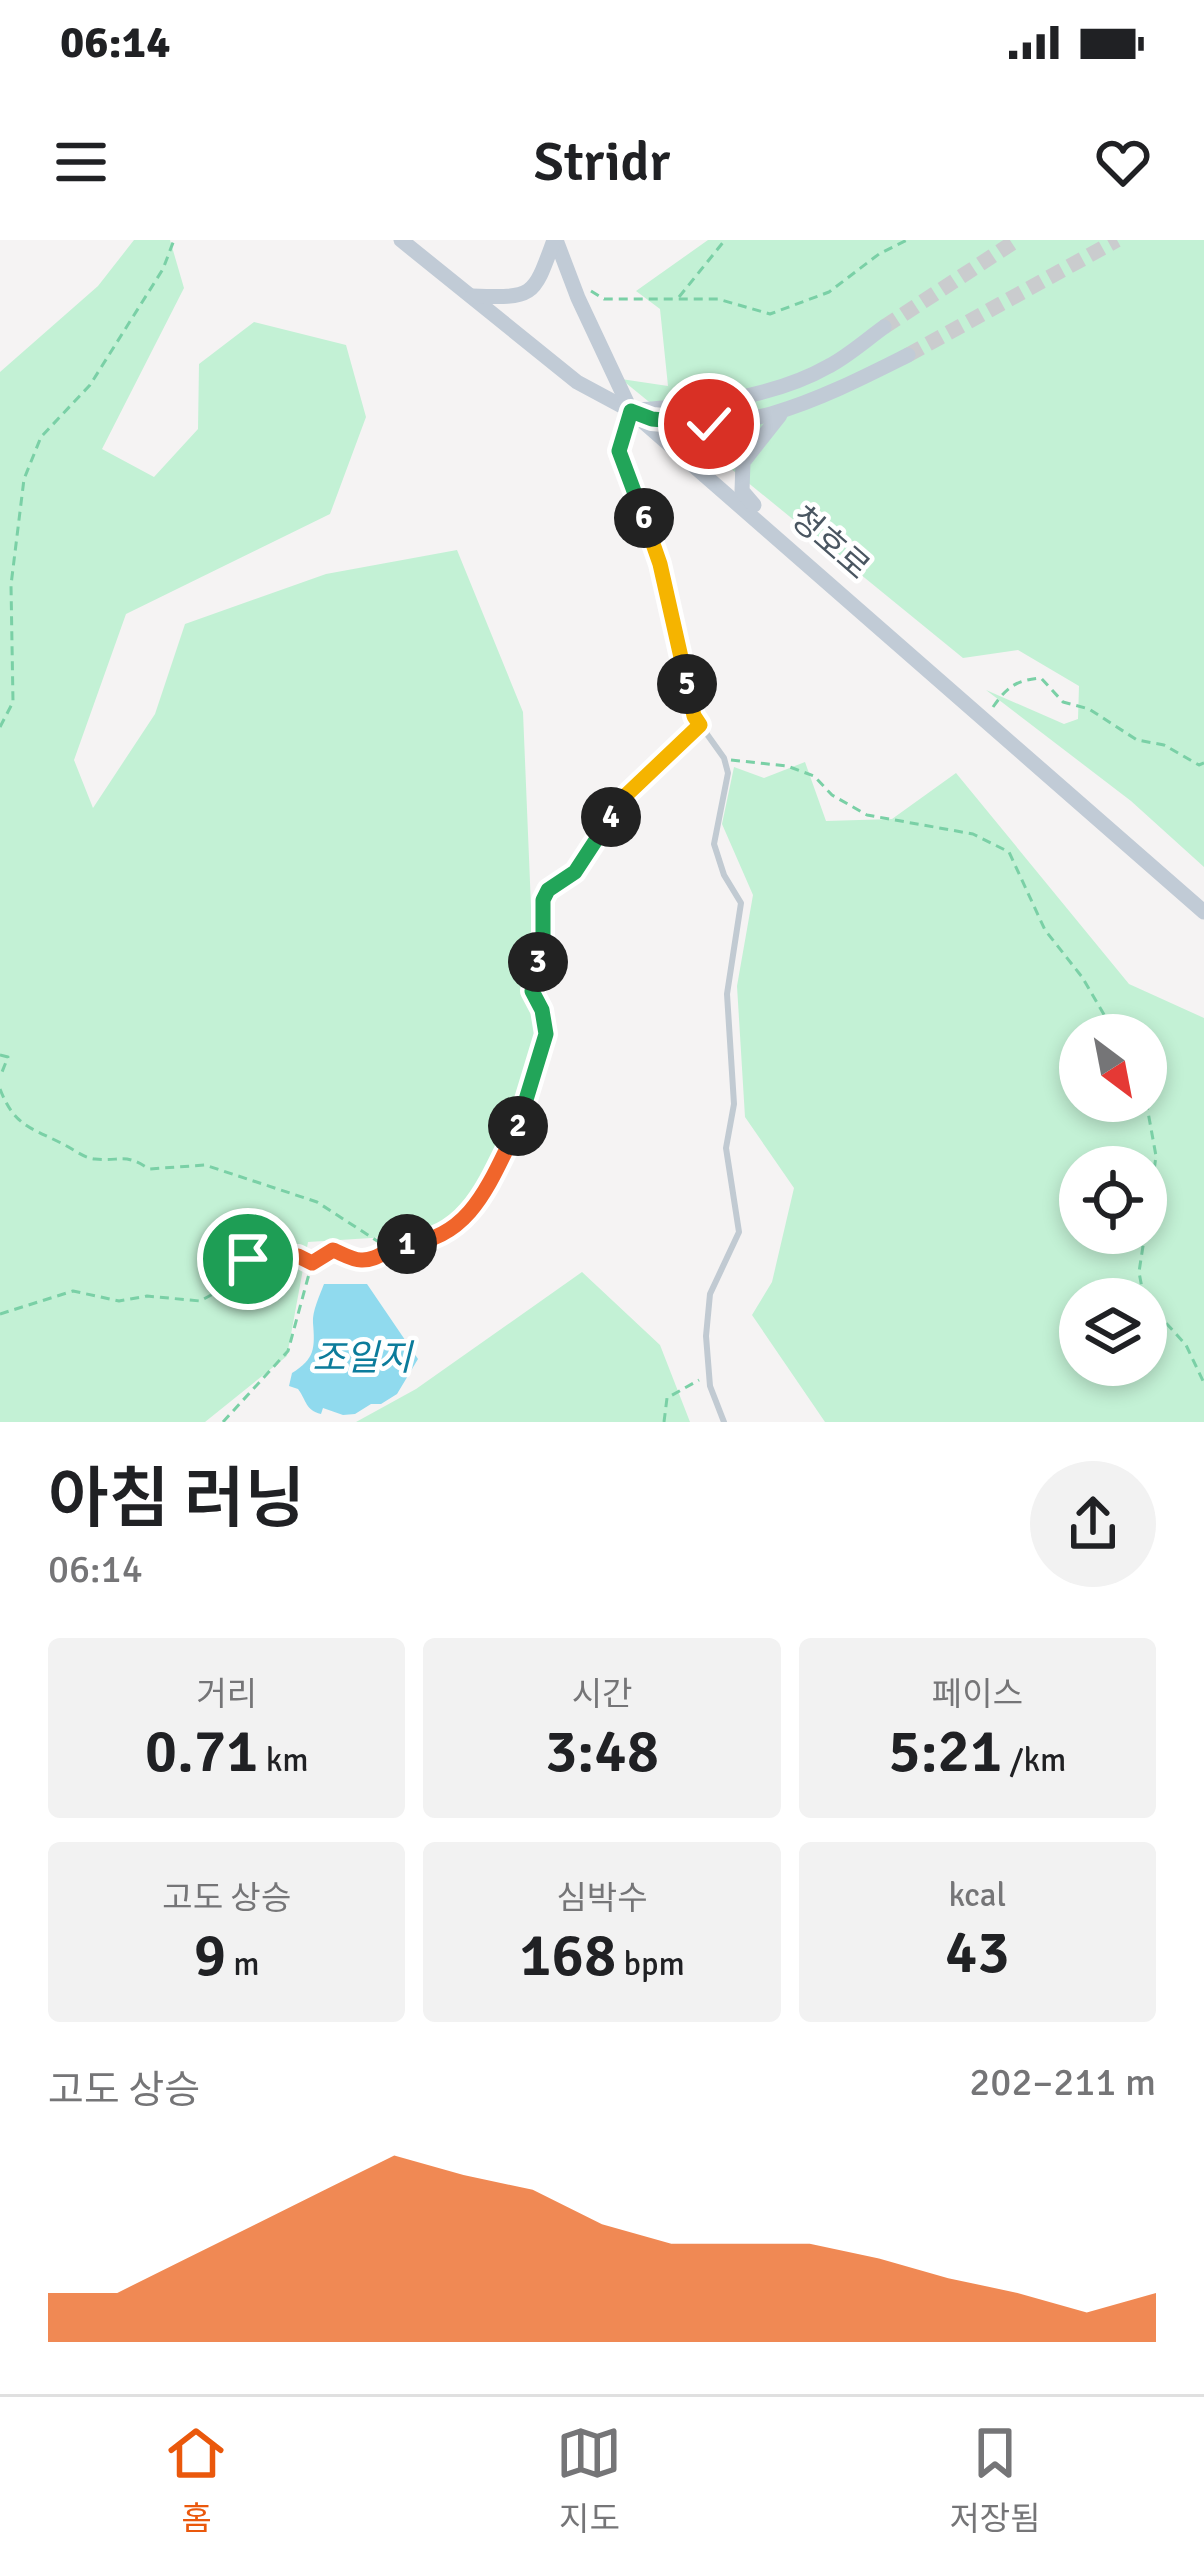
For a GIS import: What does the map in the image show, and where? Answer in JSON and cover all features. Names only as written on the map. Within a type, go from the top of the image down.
[{"type":"main road","name":"청호로","points":[[400,240],[578,382],[631,411],[1204,912]]},
{"type":"main road","points":[[471,296],[512,298],[530,293],[555,240]]},
{"type":"main road","points":[[555,240],[631,411],[652,419],[709,424],[784,410],[836,391],[908,355]]},
{"type":"main road","points":[[631,411],[684,407],[773,389],[828,367],[884,327]]},
{"type":"main road","points":[[778,536],[742,491],[743,462],[784,410]]},
{"type":"lane","points":[[631,411],[619,451],[660,564],[694,716],[724,758],[728,773],[714,844],[724,875],[742,903],[727,994],[734,1104],[726,1148],[739,1232],[710,1294],[706,1336],[710,1386],[724,1422]]},
{"type":"lane","points":[[575,872],[621,800],[700,725]]},
{"type":"path","points":[[0,727],[13,702],[11,585],[24,479],[41,436],[90,386],[163,268],[174,240]]},
{"type":"path","points":[[678,298],[725,240]]},
{"type":"path","points":[[566,267],[576,268],[598,298],[727,301],[770,314],[829,292],[879,254],[907,240]]},
{"type":"path","points":[[985,718],[1006,689],[1020,680],[1041,679],[1063,701],[1108,718],[1137,740],[1204,763]]},
{"type":"path","points":[[724,758],[787,766],[814,776],[832,795],[867,815],[973,834],[1009,852],[1045,930],[1104,1014]]},
{"type":"path","points":[[223,1422],[290,1347],[312,1263],[333,1250],[356,1260],[370,1259],[391,1246],[430,1242],[473,1212],[521,1121],[546,1034],[542,1010],[532,991],[543,941],[543,900],[548,890],[575,872]]},
{"type":"path","points":[[0,1055],[8,1057],[0,1077]]},
{"type":"path","points":[[0,1088],[7,1106],[29,1132],[92,1160],[131,1157],[148,1169],[206,1165],[317,1202],[351,1227],[391,1246]]},
{"type":"path","points":[[0,1314],[73,1291],[119,1300],[146,1295],[200,1301],[228,1286],[252,1257],[298,1256],[312,1263]]},
{"type":"path","points":[[1167,1324],[1186,1345],[1204,1383]]},
{"type":"path","points":[[664,1422],[667,1399],[694,1385],[709,1370]]},
{"type":"green space","points":[[134,240],[170,240],[184,288],[102,449],[154,477],[198,429],[199,364],[254,322],[346,345],[366,417],[330,514],[126,614],[74,760],[93,808],[155,714],[185,624],[326,574],[457,550],[523,712],[536,1028],[500,1150],[450,1233],[308,1242],[287,1356],[205,1422],[0,1422],[0,372],[98,286]]},
{"type":"green space","points":[[708,240],[1204,240],[1204,867],[1131,801],[986,690],[1064,724],[1078,719],[1079,686],[1018,650],[963,658],[621,379],[668,386],[660,309],[636,291]]},
{"type":"green space","points":[[805,762],[826,821],[892,819],[956,773],[1129,984],[1204,1018],[1204,1422],[825,1422],[752,1315],[772,1282],[794,1188],[745,1117],[737,986],[753,895],[722,824],[734,767],[764,778]]},
{"type":"green space","points":[[582,1272],[660,1345],[690,1422],[356,1422],[416,1389]]},
{"type":"water","name":"조일지","points":[[324,1284],[367,1284],[418,1359],[397,1394],[355,1414],[323,1408],[321,1414],[316,1412],[298,1389],[289,1386],[292,1373],[312,1352],[314,1313]]},
{"type":"tunnel","points":[[884,327],[1017,240]]},
{"type":"tunnel","points":[[908,355],[1117,240]]},
{"type":"route","points":[[248,1259],[298,1256],[312,1263],[333,1250],[356,1260],[370,1259],[391,1246],[430,1242],[473,1212],[521,1121],[546,1034],[542,1010],[532,991],[543,941],[543,900],[548,890],[575,872],[621,800],[700,725],[694,716],[660,564],[619,451],[631,411],[652,419],[709,424]]}]
